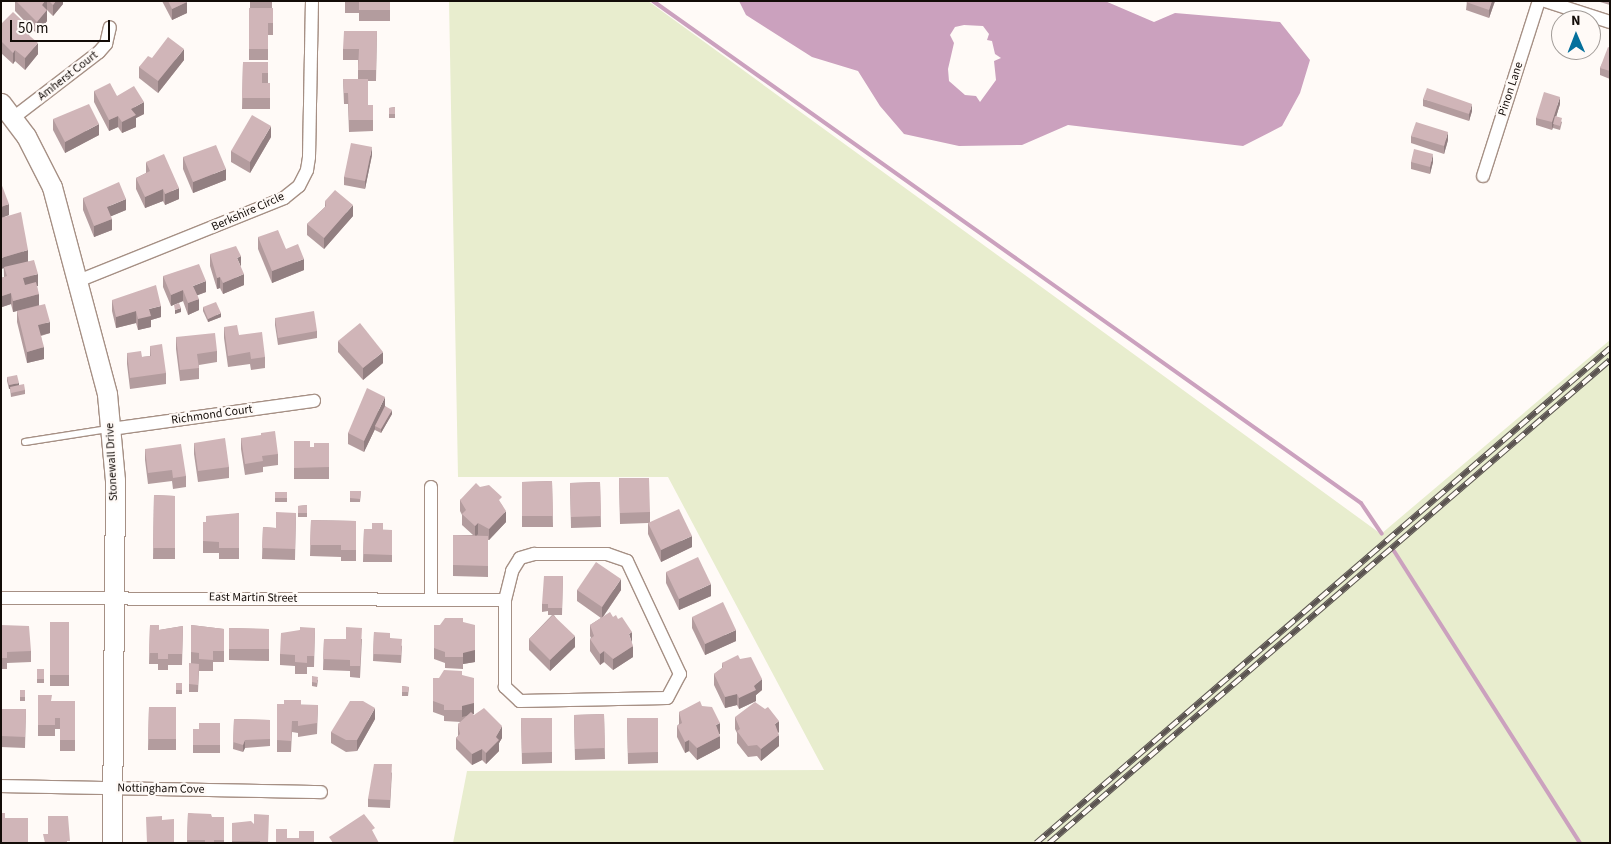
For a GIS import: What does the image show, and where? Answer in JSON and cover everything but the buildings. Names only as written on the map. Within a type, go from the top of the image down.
[{"type":"street","name":"Berkshire Circle","points":[[78,281],[284,198],[299,186],[308,170],[309,156],[312,1]]},
{"type":"street","name":"Pinon Lane","points":[[1483,176],[1539,1]]},
{"type":"street","points":[[1545,1],[1610,22]]},
{"type":"street","name":"Amherst Court","points":[[13,118],[100,52],[106,44],[110,27]]},
{"type":"street","name":"Stonewall Drive","points":[[1,103],[38,156],[52,187],[106,394],[116,480],[113,596],[112,843]]},
{"type":"street","name":"Richmond Court","points":[[111,429],[314,402]]},
{"type":"street","points":[[431,487],[431,599]]},
{"type":"street","points":[[534,554],[607,554],[627,561],[680,674],[667,698],[520,701],[505,687],[504,600],[512,571],[520,558],[534,554]]},
{"type":"street","name":"East Martin Street","points":[[1,598],[113,596],[504,600]]},
{"type":"street","name":"Nottingham Cove","points":[[1,786],[321,792]]},
{"type":"lane","points":[[25,442],[111,429]]},
{"type":"green space","points":[[449,1],[648,1],[1381,534],[1610,340],[1610,843],[453,843],[467,771],[824,770],[668,477],[458,477]]},
{"type":"shaded area","points":[[739,1],[1105,1],[1154,22],[1175,13],[1280,22],[1310,60],[1300,93],[1282,126],[1243,146],[1068,125],[1022,145],[959,146],[904,134],[880,106],[858,71],[812,57],[746,15]],"holes":[[[964,25],[983,26],[989,34],[987,40],[992,41],[995,54],[1001,58],[994,61],[996,80],[980,102],[976,96],[965,95],[949,81],[948,69],[954,43],[950,35],[955,27]]]},
{"type":"waterway","points":[[653,1],[1361,503],[1382,534]]},
{"type":"waterway","points":[[1394,551],[1580,843]]},
{"type":"railway","points":[[1036,843],[1610,348]]},
{"type":"railway","points":[[1049,843],[1610,360]]}]
